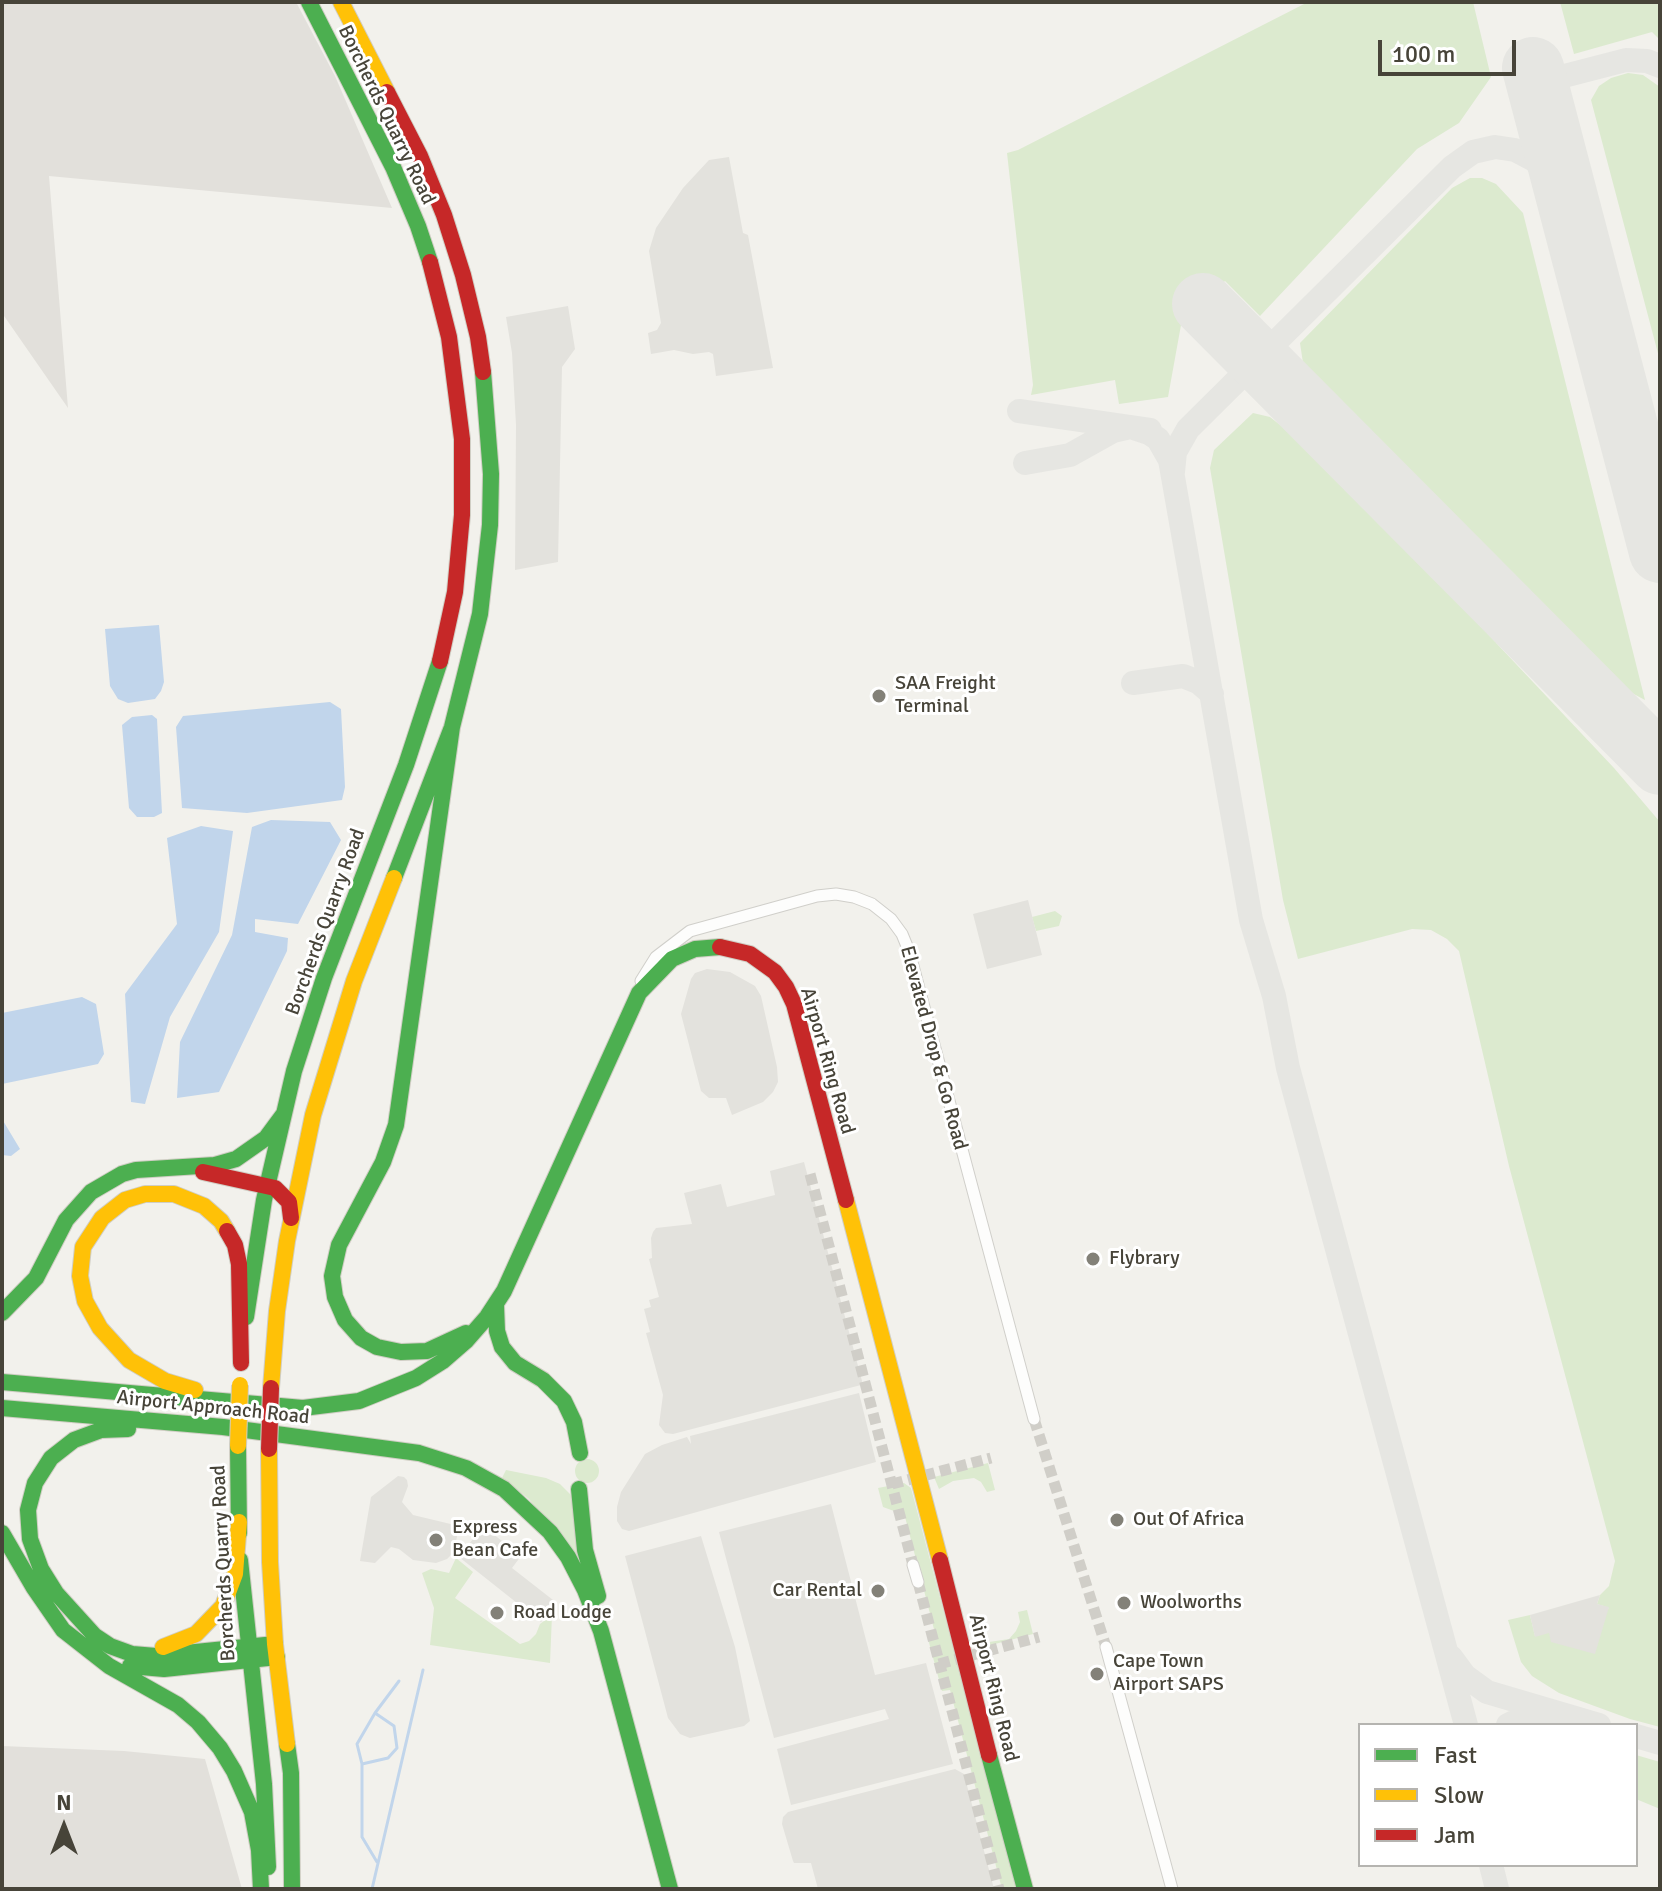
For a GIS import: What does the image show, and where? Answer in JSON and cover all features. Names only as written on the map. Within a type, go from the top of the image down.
[{"type":"main road","name":"Borcherds Quarry Road","points":[[269,1889],[264,1784],[248,1653],[239,1522],[241,1363],[253,1262],[267,1185],[294,1071],[324,978],[406,765],[436,677],[455,592],[463,502],[457,387],[446,324],[430,262],[388,155],[309,2]]},
{"type":"main road","name":"Borcherds Quarry Road","points":[[292,1889],[292,1785],[276,1650],[268,1515],[271,1388],[277,1311],[291,1218],[313,1115],[343,1014],[452,727],[473,653],[487,565],[491,474],[483,372],[463,275],[439,203],[414,145],[341,2]]},
{"type":"main road","points":[[452,727],[396,1122],[383,1162],[338,1248],[332,1276],[335,1297],[345,1320],[361,1338],[377,1347],[401,1352],[427,1351],[476,1329]]},
{"type":"main road","name":"Airport Ring Road","points":[[284,1408],[334,1406],[388,1391],[443,1361],[496,1305],[556,1180],[639,993],[657,970],[695,949],[720,947],[738,950],[761,960],[779,977],[792,998],[1025,1889]]},
{"type":"main road","points":[[2,1313],[32,1283],[66,1220],[91,1192],[132,1171],[215,1165],[236,1159],[266,1138],[283,1115]]},
{"type":"main road","points":[[180,1167],[267,1185],[285,1196],[291,1207],[291,1218]]},
{"type":"main road","points":[[228,1401],[152,1375],[129,1360],[100,1328],[83,1295],[80,1267],[85,1243],[105,1214],[129,1198],[164,1193],[199,1203],[221,1221],[233,1240],[239,1258],[241,1363]]},
{"type":"main road","points":[[496,1305],[497,1331],[502,1347],[515,1363],[543,1380],[564,1401],[574,1422],[580,1453]]},
{"type":"main road","name":"Airport Approach Road","points":[[2,1382],[284,1408]]},
{"type":"main road","name":"Airport Approach Road","points":[[2,1408],[223,1427],[419,1453],[454,1463],[504,1489],[554,1536],[574,1567],[601,1631]]},
{"type":"main road","points":[[223,1427],[101,1430],[68,1444],[46,1464],[30,1496],[28,1532],[41,1569],[74,1616],[103,1642],[140,1656],[248,1653]]},
{"type":"main road","points":[[579,1489],[585,1550],[599,1598],[601,1631],[670,1889]]},
{"type":"main road","points":[[74,1616],[102,1637],[130,1647],[158,1648],[190,1638],[211,1621],[229,1594],[235,1574],[239,1522]]},
{"type":"main road","points":[[2,1533],[63,1630],[109,1666],[178,1705],[198,1722],[220,1748],[252,1812],[259,1850],[261,1889]]},
{"type":"main road","points":[[80,1645],[112,1661],[145,1668],[276,1650]]},
{"type":"street","name":"Elevated Drop & Go Road","points":[[639,993],[643,977],[656,957],[690,931],[817,896],[848,896],[877,907],[891,919],[902,934],[932,1038],[1034,1419]]},
{"type":"street","points":[[913,1565],[918,1582]]},
{"type":"street","points":[[1106,1647],[1172,1889]]},
{"type":"shaded area","points":[[2,2],[296,2],[335,76],[392,208],[49,176],[68,408],[2,313]]},
{"type":"shaded area","points":[[729,157],[743,233],[748,235],[773,368],[716,376],[713,354],[709,352],[693,354],[674,350],[651,354],[648,333],[657,330],[661,323],[649,251],[656,228],[683,188],[709,160]]},
{"type":"shaded area","points":[[568,306],[575,349],[562,367],[558,562],[515,570],[516,425],[512,353],[506,317]]},
{"type":"shaded area","points":[[1028,900],[1042,955],[987,969],[973,914]]},
{"type":"shaded area","points":[[707,969],[730,972],[755,986],[761,996],[777,1067],[778,1082],[773,1092],[763,1102],[732,1115],[726,1098],[709,1098],[701,1091],[681,1014],[691,979],[695,973]]},
{"type":"shaded area","points":[[804,1162],[861,1385],[673,1434],[665,1433],[659,1425],[663,1395],[646,1333],[650,1332],[644,1309],[651,1307],[649,1300],[659,1297],[649,1259],[652,1258],[653,1232],[656,1228],[692,1224],[684,1193],[721,1184],[727,1207],[775,1195],[770,1171]]},
{"type":"shaded area","points":[[859,1393],[876,1462],[629,1531],[622,1529],[617,1521],[621,1492],[645,1454],[662,1445],[687,1437],[691,1444],[690,1436]]},
{"type":"shaded area","points":[[398,1476],[407,1480],[402,1502],[413,1515],[459,1526],[454,1552],[447,1559],[436,1563],[413,1560],[391,1547],[375,1563],[360,1561],[371,1497]]},
{"type":"shaded area","points":[[831,1504],[875,1675],[926,1663],[953,1764],[791,1805],[777,1749],[889,1719],[885,1709],[774,1738],[719,1532]]},
{"type":"shaded area","points":[[483,1526],[521,1556],[512,1568],[553,1600],[549,1613],[541,1622],[459,1557]]},
{"type":"shaded area","points":[[701,1536],[735,1647],[750,1721],[744,1726],[690,1738],[680,1734],[668,1718],[625,1556]]},
{"type":"shaded area","points":[[1600,1595],[1597,1604],[1609,1607],[1595,1654],[1551,1642],[1549,1633],[1535,1637],[1530,1615]]},
{"type":"shaded area","points":[[2,1746],[124,1751],[205,1759],[242,1889],[2,1889]]},
{"type":"shaded area","points":[[955,1769],[964,1774],[994,1889],[818,1889],[811,1863],[794,1863],[782,1824],[788,1812]]},
{"type":"green space","points":[[1308,2],[1473,2],[1491,77],[1459,123],[1417,149],[1260,316],[1225,281],[1181,325],[1168,397],[1119,404],[1115,380],[1031,395],[1033,385],[1007,153]]},
{"type":"green space","points":[[1560,2],[1660,2],[1660,40],[1652,32],[1574,54]]},
{"type":"green space","points":[[1628,73],[1643,75],[1660,87],[1660,361],[1591,100],[1599,86]]},
{"type":"green space","points":[[1470,178],[1482,178],[1496,184],[1523,213],[1645,700],[1630,692],[1303,363],[1300,343],[1452,188]]},
{"type":"green space","points":[[1253,413],[1270,417],[1322,458],[1614,768],[1660,822],[1660,1727],[1559,1693],[1532,1676],[1521,1662],[1508,1620],[1530,1615],[1535,1636],[1609,1608],[1597,1604],[1600,1595],[1609,1586],[1615,1561],[1509,1166],[1459,951],[1431,930],[1412,929],[1298,959],[1283,900],[1210,468],[1214,450]]},
{"type":"green space","points":[[1055,911],[1062,916],[1059,926],[1036,931],[1032,917]]},
{"type":"green space","points":[[587,1459],[598,1466],[599,1471],[592,1482],[587,1483],[576,1476],[575,1471],[582,1460]]},
{"type":"green space","points":[[988,1463],[995,1490],[987,1492],[981,1482],[974,1478],[953,1481],[939,1489],[934,1477]]},
{"type":"green space","points":[[506,1470],[546,1478],[560,1484],[570,1494],[575,1504],[581,1552],[576,1557],[529,1499],[502,1478]]},
{"type":"green space","points":[[904,1483],[911,1488],[1017,1889],[1002,1889],[950,1690],[942,1691],[928,1639],[936,1637],[903,1509],[894,1511],[883,1507],[878,1488]]},
{"type":"green space","points":[[456,1558],[473,1572],[455,1598],[520,1644],[529,1641],[540,1624],[552,1615],[550,1663],[430,1645],[434,1608],[422,1573],[431,1569],[449,1573]]},
{"type":"green space","points":[[1027,1610],[1033,1634],[976,1649],[972,1631],[989,1642],[1009,1639],[1020,1622],[1018,1612]]},
{"type":"green space","points":[[1638,1756],[1660,1762],[1660,1809],[1638,1800]]},
{"type":"water","points":[[159,625],[164,682],[161,691],[155,699],[128,703],[118,699],[110,686],[105,629]]},
{"type":"water","points":[[330,702],[341,709],[345,787],[342,800],[247,813],[182,808],[176,727],[183,716]]},
{"type":"water","points":[[152,715],[157,719],[162,813],[154,817],[137,817],[129,808],[122,725],[132,717]]},
{"type":"water","points":[[271,820],[330,822],[341,840],[298,924],[255,919],[255,932],[288,938],[287,951],[219,1092],[177,1098],[180,1042],[232,935],[252,827]]},
{"type":"water","points":[[201,826],[233,831],[219,932],[170,1017],[145,1104],[131,1102],[125,994],[177,924],[167,838]]},
{"type":"water","points":[[82,997],[96,1004],[104,1054],[98,1064],[2,1084],[2,1013]]},
{"type":"water","points":[[2,1119],[20,1149],[11,1156],[2,1155]]},
{"type":"waterway","points":[[372,1889],[423,1670]]},
{"type":"waterway","points":[[362,1764],[357,1744],[399,1681]]},
{"type":"waterway","points":[[375,1713],[394,1726],[397,1748],[388,1758],[362,1764],[362,1837],[377,1862]]},
{"type":"taxiway","points":[[1537,83],[1626,60],[1647,61],[1660,66]]},
{"type":"taxiway","points":[[1173,472],[1175,452],[1188,429],[1452,167],[1473,152],[1495,147],[1515,150],[1546,171],[1567,206],[1589,282]]},
{"type":"taxiway","points":[[1019,411],[1150,430]]},
{"type":"taxiway","points":[[1025,463],[1070,455],[1113,431],[1126,428]]},
{"type":"taxiway","points":[[1134,428],[1158,439],[1170,460],[1251,920],[1274,996],[1288,1068],[1465,1723]]},
{"type":"taxiway","points":[[1133,683],[1183,676],[1198,682],[1212,694]]},
{"type":"taxiway","points":[[1451,1657],[1465,1676],[1487,1692],[1592,1723]]},
{"type":"taxiway","points":[[1512,1723],[1526,1716],[1550,1713]]},
{"type":"taxiway","points":[[1638,1737],[1660,1743]]},
{"type":"taxiway","points":[[1492,1867],[1497,1889]]},
{"type":"runway","points":[[1533,68],[1660,552]]},
{"type":"runway","points":[[1203,304],[1660,764]]},
{"type":"tunnel","points":[[810,1174],[913,1565]]},
{"type":"tunnel","points":[[1034,1419],[1106,1647]]},
{"type":"tunnel","points":[[892,1484],[991,1458]]},
{"type":"tunnel","points":[[918,1582],[999,1889]]},
{"type":"tunnel","points":[[939,1664],[1039,1637]]},
{"type":"traffic: fast","points":[[309,2],[393,167],[430,262]]},
{"type":"traffic: fast","points":[[394,878],[452,727],[480,614],[490,525],[491,474],[483,372]]},
{"type":"traffic: fast","points":[[246,1317],[264,1200],[294,1071],[324,978],[406,765],[440,661]]},
{"type":"traffic: fast","points":[[452,727],[396,1125],[383,1162],[339,1245],[332,1276],[335,1297],[345,1320],[361,1338],[377,1347],[401,1352],[427,1351],[466,1333]]},
{"type":"traffic: fast","points":[[2,1382],[303,1408],[359,1401],[416,1378],[466,1341],[504,1291],[639,993],[672,959],[695,949],[720,947]]},
{"type":"traffic: fast","points":[[2,1313],[36,1278],[66,1220],[91,1192],[122,1174],[136,1170],[215,1165],[236,1159],[266,1138],[283,1115]]},
{"type":"traffic: fast","points":[[496,1305],[497,1331],[502,1347],[515,1363],[543,1380],[564,1401],[574,1422],[580,1453]]},
{"type":"traffic: fast","points":[[2,1408],[223,1427],[419,1453],[466,1468],[504,1489],[550,1532],[568,1557],[585,1590],[601,1631],[670,1889]]},
{"type":"traffic: fast","points":[[128,1429],[101,1430],[74,1440],[51,1458],[35,1483],[28,1510],[30,1539],[41,1569],[56,1593],[95,1636],[110,1646],[132,1654],[156,1656],[275,1644]]},
{"type":"traffic: fast","points":[[238,1446],[239,1533]]},
{"type":"traffic: fast","points":[[579,1489],[585,1550],[598,1596]]},
{"type":"traffic: fast","points":[[2,1533],[63,1630],[109,1666],[178,1705],[198,1722],[220,1748],[252,1812],[259,1850],[261,1889]]},
{"type":"traffic: fast","points":[[240,1560],[264,1784],[268,1867]]},
{"type":"traffic: fast","points":[[130,1666],[164,1669],[277,1657]]},
{"type":"traffic: fast","points":[[287,1744],[291,1773],[292,1889]]},
{"type":"traffic: fast","points":[[989,1755],[1025,1889]]},
{"type":"traffic: slow","points":[[341,2],[387,92]]},
{"type":"traffic: slow","points":[[271,1388],[287,1241],[313,1115],[354,981],[394,878]]},
{"type":"traffic: slow","points":[[195,1390],[165,1381],[129,1360],[100,1328],[85,1301],[80,1276],[83,1247],[102,1218],[125,1200],[145,1194],[174,1194],[204,1206],[227,1231]]},
{"type":"traffic: slow","points":[[846,1200],[940,1560]]},
{"type":"traffic: slow","points":[[238,1446],[240,1385]]},
{"type":"traffic: slow","points":[[269,1449],[270,1562],[275,1644],[287,1744]]},
{"type":"traffic: slow","points":[[163,1647],[196,1634],[223,1606],[235,1574],[239,1522]]},
{"type":"traffic: jam","points":[[387,92],[420,156],[444,215],[463,275],[483,372]]},
{"type":"traffic: jam","points":[[430,262],[449,337],[462,439],[462,515],[455,592],[440,661]]},
{"type":"traffic: jam","points":[[720,947],[750,954],[775,972],[786,987],[794,1004],[846,1200]]},
{"type":"traffic: jam","points":[[203,1172],[275,1188],[289,1202],[291,1218]]},
{"type":"traffic: jam","points":[[227,1231],[235,1245],[239,1264],[241,1363]]},
{"type":"traffic: jam","points":[[269,1449],[271,1388]]},
{"type":"traffic: jam","points":[[940,1560],[989,1755]]},
{"type":"place","name":"SAA Freight Terminal","points":[[879,696]]},
{"type":"place","name":"Flybrary","points":[[1093,1259]]},
{"type":"place","name":"Out Of Africa","points":[[1117,1520]]},
{"type":"place","name":"Express Bean Cafe","points":[[436,1540]]},
{"type":"place","name":"Car Rental","points":[[878,1591]]},
{"type":"place","name":"Woolworths","points":[[1124,1603]]},
{"type":"place","name":"Road Lodge","points":[[497,1613]]},
{"type":"place","name":"Cape Town Airport SAPS","points":[[1097,1674]]}]
